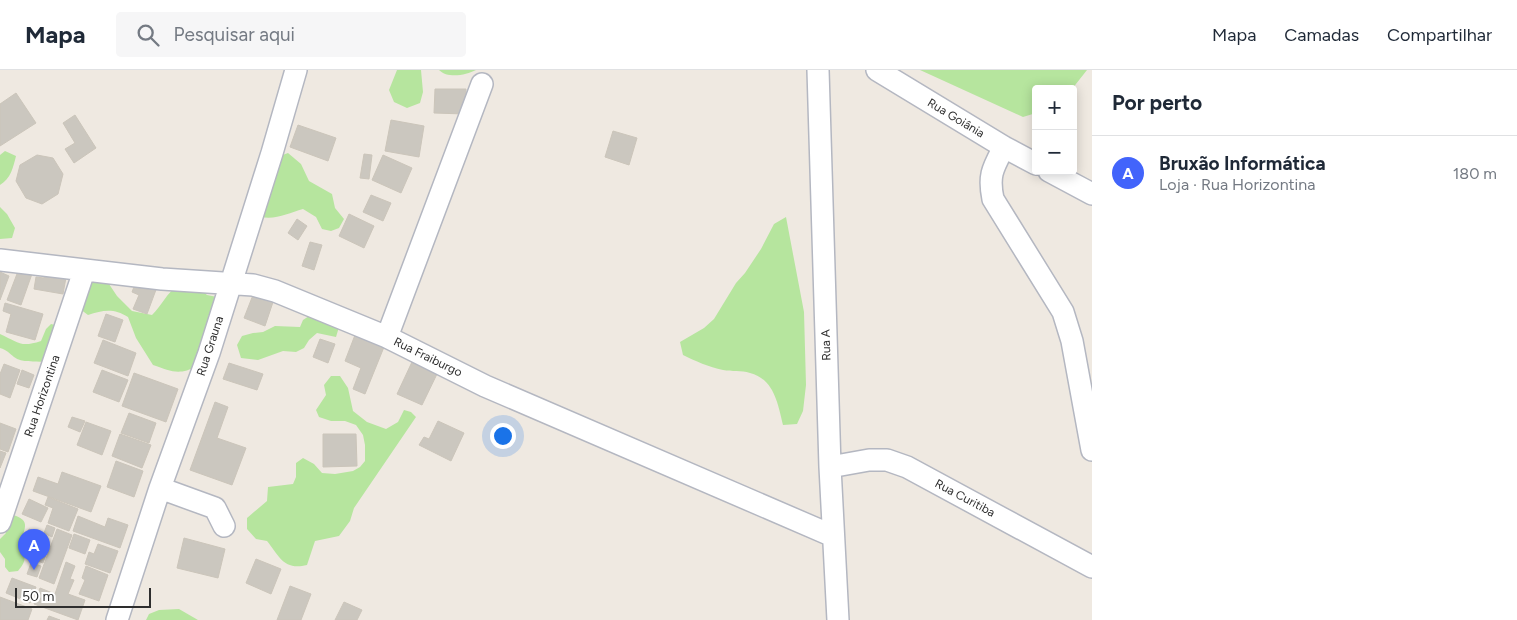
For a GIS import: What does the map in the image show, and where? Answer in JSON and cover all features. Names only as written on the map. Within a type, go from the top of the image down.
[{"type":"street","name":"Rua Grauna","points":[[117,620],[160,488],[208,353],[272,153],[296,70]]},
{"type":"street","name":"Rua A","points":[[818,70],[830,466],[838,620]]},
{"type":"street","name":"Rua Goiânia","points":[[877,70],[1032,162]]},
{"type":"street","points":[[387,337],[482,84]]},
{"type":"street","points":[[1004,147],[994,166],[990,183],[993,199],[1063,312],[1072,341],[1092,450]]},
{"type":"street","points":[[1056,175],[1092,194]]},
{"type":"street","name":"Rua Fraiburgo","points":[[0,260],[162,279],[254,285],[276,291],[387,337],[485,386],[833,536]]},
{"type":"street","name":"Rua Horizontina","points":[[0,522],[84,271]]},
{"type":"street","name":"Rua Curitiba","points":[[830,466],[869,460],[887,460],[907,467],[1092,567]]},
{"type":"street","points":[[160,488],[216,508],[224,526]]},
{"type":"green space","points":[[397,70],[421,70],[423,92],[420,103],[407,108],[394,102],[389,90]]},
{"type":"green space","points":[[439,70],[476,70],[462,75],[452,75]]},
{"type":"green space","points":[[920,70],[1087,70],[1075,85],[1032,85],[1032,114],[1023,117]]},
{"type":"green space","points":[[5,151],[16,156],[13,169],[0,185],[0,155]]},
{"type":"green space","points":[[288,153],[301,164],[309,181],[332,194],[335,208],[344,219],[339,228],[331,231],[322,229],[316,217],[303,209],[277,217],[261,217],[280,156]]},
{"type":"green space","points":[[0,207],[7,214],[15,228],[12,238],[0,239]]},
{"type":"green space","points":[[786,217],[804,312],[806,385],[803,411],[797,424],[783,425],[774,393],[765,381],[750,373],[707,366],[683,355],[680,342],[704,328],[714,319],[736,283],[761,249],[774,224]]},
{"type":"green space","points":[[98,278],[109,284],[117,296],[132,311],[152,315],[178,285],[199,288],[207,295],[217,297],[219,308],[208,316],[209,326],[197,366],[180,372],[170,371],[153,365],[136,338],[128,317],[118,312],[108,311],[88,315],[80,309],[87,281]]},
{"type":"green space","points":[[309,316],[339,327],[336,337],[317,333],[304,348],[296,352],[283,351],[258,360],[241,358],[237,345],[242,336],[263,332],[275,326],[300,327],[303,320]]},
{"type":"green space","points":[[51,324],[59,326],[44,362],[21,360],[0,348],[0,334],[19,343],[34,343],[41,341],[46,329]]},
{"type":"green space","points":[[331,376],[340,376],[348,388],[353,411],[367,422],[386,429],[398,422],[404,410],[411,412],[416,417],[354,508],[350,521],[339,536],[315,541],[307,565],[293,566],[283,561],[267,541],[256,539],[247,529],[247,518],[267,501],[268,487],[293,484],[296,477],[296,463],[303,458],[314,464],[322,473],[335,474],[353,471],[365,461],[363,435],[356,425],[345,421],[331,421],[319,417],[316,410],[326,395],[324,385]]},
{"type":"green space","points":[[13,515],[19,517],[25,523],[22,539],[24,558],[23,564],[18,571],[9,572],[5,567],[5,559],[0,552],[0,539],[6,533],[4,522]]},
{"type":"green space","points":[[179,609],[198,620],[146,620],[149,614],[159,610]]},
{"type":"building","points":[[435,89],[466,89],[465,114],[434,113]]},
{"type":"building","points":[[16,93],[36,123],[0,146],[0,104]]},
{"type":"building","points":[[75,115],[96,148],[74,163],[65,149],[75,143],[63,123]]},
{"type":"building","points":[[391,120],[424,126],[419,157],[385,151]]},
{"type":"building","points":[[298,125],[336,138],[328,161],[290,147]]},
{"type":"building","points":[[613,131],[637,138],[629,165],[605,157]]},
{"type":"building","points":[[364,154],[372,155],[369,179],[360,178]]},
{"type":"building","points":[[37,155],[53,158],[63,174],[58,194],[42,204],[26,198],[16,181],[20,165]]},
{"type":"building","points":[[383,155],[412,168],[401,193],[372,180]]},
{"type":"building","points":[[371,195],[391,203],[383,221],[363,212]]},
{"type":"building","points":[[349,214],[374,226],[364,248],[339,236]]},
{"type":"building","points":[[297,219],[307,226],[298,240],[288,233]]},
{"type":"building","points":[[310,242],[322,245],[314,270],[302,266]]},
{"type":"building","points":[[20,266],[33,271],[21,305],[7,300]]},
{"type":"building","points":[[46,269],[67,272],[63,294],[34,289],[36,277],[44,278]]},
{"type":"building","points":[[0,272],[9,276],[0,300]]},
{"type":"building","points":[[137,279],[157,287],[147,314],[133,309],[139,295],[132,292]]},
{"type":"building","points":[[253,295],[273,302],[265,326],[244,318]]},
{"type":"building","points":[[5,303],[43,314],[35,340],[6,332],[11,314],[3,311]]},
{"type":"building","points":[[106,314],[123,320],[115,342],[98,336]]},
{"type":"building","points":[[355,335],[384,347],[365,394],[353,389],[361,368],[345,361]]},
{"type":"building","points":[[320,339],[335,344],[328,363],[313,357]]},
{"type":"building","points":[[103,340],[136,353],[128,376],[94,363]]},
{"type":"building","points":[[412,362],[437,374],[422,405],[397,394]]},
{"type":"building","points":[[229,363],[263,374],[257,390],[223,379]]},
{"type":"building","points":[[4,364],[20,370],[10,398],[0,394],[0,374]]},
{"type":"building","points":[[22,370],[34,375],[29,388],[17,384]]},
{"type":"building","points":[[102,370],[128,380],[119,402],[93,392]]},
{"type":"building","points":[[134,373],[178,389],[166,422],[122,406]]},
{"type":"building","points":[[215,402],[228,407],[217,438],[246,448],[232,485],[190,470]]},
{"type":"building","points":[[129,413],[156,423],[149,443],[121,433]]},
{"type":"building","points":[[72,417],[85,421],[80,432],[68,427]]},
{"type":"building","points":[[438,421],[464,433],[451,461],[419,445],[424,437],[429,439]]},
{"type":"building","points":[[86,422],[111,431],[102,455],[77,445]]},
{"type":"building","points":[[0,423],[16,429],[8,452],[0,449]]},
{"type":"building","points":[[120,434],[151,445],[142,468],[112,456]]},
{"type":"building","points":[[323,434],[356,434],[357,466],[323,467]]},
{"type":"building","points":[[0,451],[6,453],[0,468]]},
{"type":"building","points":[[116,461],[143,471],[134,497],[107,487]]},
{"type":"building","points":[[62,472],[101,486],[91,512],[33,491],[38,477],[58,484]]},
{"type":"building","points":[[48,497],[78,509],[69,531],[48,523],[53,508],[45,505]]},
{"type":"building","points":[[29,499],[48,508],[41,522],[22,514]]},
{"type":"building","points":[[78,516],[105,527],[108,518],[128,525],[120,548],[73,531]]},
{"type":"building","points":[[47,525],[55,528],[52,537],[44,533]]},
{"type":"building","points":[[29,529],[47,536],[42,549],[24,542]]},
{"type":"building","points":[[57,529],[72,535],[54,584],[39,578]]},
{"type":"building","points":[[74,534],[90,540],[85,554],[69,548]]},
{"type":"building","points":[[184,538],[225,549],[218,578],[177,568]]},
{"type":"building","points":[[98,544],[118,551],[110,573],[85,564],[89,552],[94,554]]},
{"type":"building","points":[[37,548],[47,552],[43,563],[32,559]]},
{"type":"building","points":[[256,559],[281,569],[271,594],[246,583]]},
{"type":"building","points":[[66,562],[75,566],[70,579],[74,580],[68,594],[85,600],[78,620],[34,604],[40,588],[55,594]]},
{"type":"building","points":[[31,563],[41,566],[37,577],[27,574]]},
{"type":"building","points":[[86,566],[108,575],[99,601],[79,594],[85,580],[82,578]]},
{"type":"building","points":[[12,578],[36,587],[30,603],[6,593]]},
{"type":"building","points":[[290,586],[311,594],[301,620],[277,620]]},
{"type":"building","points":[[0,597],[32,609],[28,620],[0,620]]},
{"type":"building","points":[[344,602],[362,610],[357,620],[335,620]]},
{"type":"building","points":[[49,616],[60,620],[47,620]]},
{"type":"place","name":"Bruxão Informática","points":[[34,570]]}]
